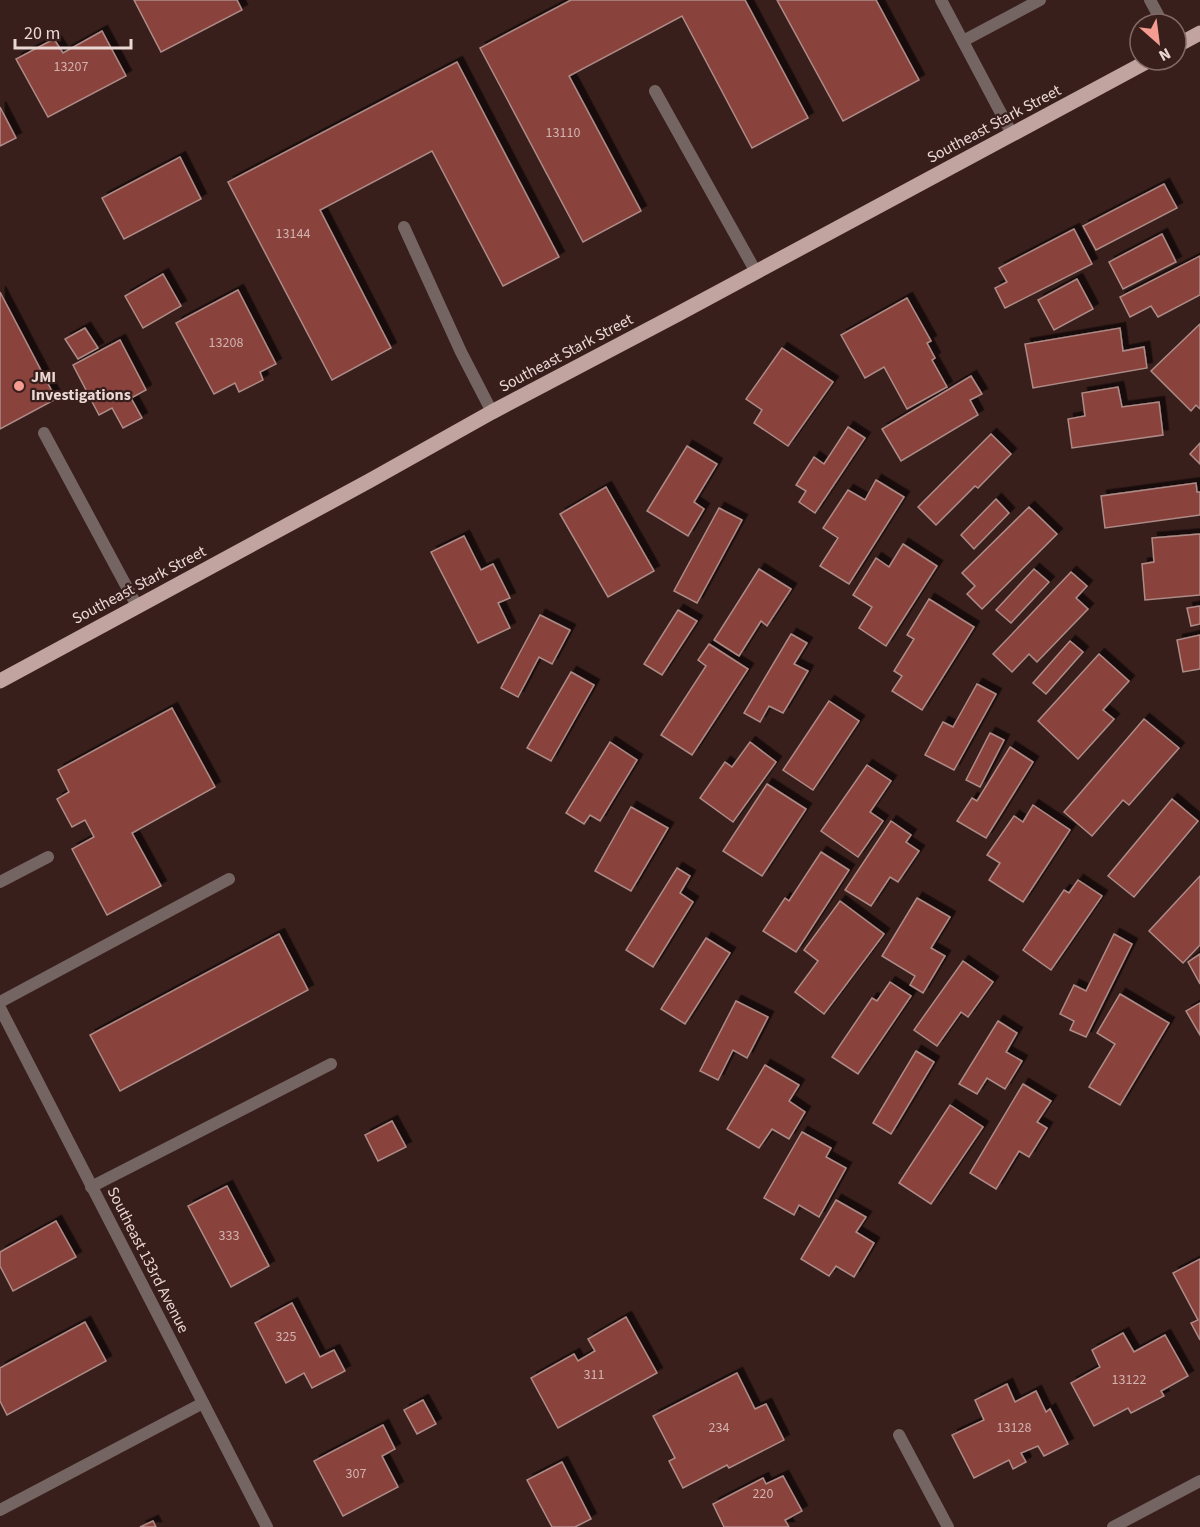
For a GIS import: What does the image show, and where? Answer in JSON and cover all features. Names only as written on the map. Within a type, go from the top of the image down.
[{"type":"main road","name":"Southeast Stark Street","points":[[0,681],[492,412],[1128,72]]},
{"type":"street","points":[[941,0],[1012,134]]},
{"type":"street","points":[[963,41],[1040,0]]},
{"type":"street","points":[[655,90],[756,272]]},
{"type":"street","points":[[404,227],[461,352],[492,412]]},
{"type":"street","points":[[44,433],[137,606]]},
{"type":"street","points":[[0,882],[48,857]]},
{"type":"street","points":[[0,1002],[229,879]]},
{"type":"street","name":"Southeast 133rd Avenue","points":[[0,1008],[267,1527]]},
{"type":"street","points":[[91,1187],[331,1064]]},
{"type":"street","points":[[0,1510],[203,1403]]},
{"type":"street","points":[[899,1435],[948,1527]]},
{"type":"street","points":[[1113,1527],[1200,1481]]},
{"type":"building","points":[[134,0],[237,0],[242,10],[161,52]]},
{"type":"building","points":[[571,0],[745,0],[808,118],[752,148],[682,16],[569,76],[641,211],[583,242],[480,48]]},
{"type":"building","points":[[777,0],[876,0],[919,80],[843,121]]},
{"type":"building","points":[[102,31],[126,76],[48,117],[16,59],[54,39],[63,53]]},
{"type":"building","points":[[457,62],[559,257],[503,286],[432,151],[320,210],[391,348],[332,380],[228,182]]},
{"type":"building","points":[[0,107],[16,138],[0,146]]},
{"type":"building","points":[[180,157],[201,199],[124,239],[102,198]]},
{"type":"building","points":[[1164,184],[1177,208],[1096,250],[1083,226]]},
{"type":"building","points":[[1074,229],[1092,264],[1005,308],[995,288],[1007,282],[999,268]]},
{"type":"building","points":[[1162,234],[1176,262],[1123,289],[1109,262]]},
{"type":"building","points":[[1200,256],[1200,295],[1158,317],[1151,306],[1130,317],[1120,297]]},
{"type":"building","points":[[163,274],[181,306],[143,328],[125,296]]},
{"type":"building","points":[[1077,279],[1093,309],[1054,330],[1038,300]]},
{"type":"building","points":[[238,290],[276,364],[260,372],[263,380],[239,392],[235,383],[214,394],[176,323]]},
{"type":"building","points":[[0,292],[56,399],[0,429]]},
{"type":"building","points":[[907,298],[931,341],[927,343],[935,358],[932,360],[947,387],[907,409],[884,367],[865,378],[841,335]]},
{"type":"building","points":[[1200,324],[1200,409],[1196,405],[1191,411],[1151,371]]},
{"type":"building","points":[[85,328],[98,348],[78,359],[65,339]]},
{"type":"building","points":[[1120,328],[1123,351],[1144,347],[1147,368],[1033,388],[1025,344]]},
{"type":"building","points":[[120,340],[146,390],[131,398],[142,418],[123,428],[112,408],[99,415],[73,365]]},
{"type":"building","points":[[782,348],[833,382],[788,446],[754,423],[762,410],[746,399]]},
{"type":"building","points":[[971,376],[982,394],[970,400],[978,415],[901,461],[882,429]]},
{"type":"building","points":[[1118,387],[1122,407],[1159,402],[1163,435],[1072,448],[1068,419],[1085,416],[1082,393]]},
{"type":"building","points":[[848,427],[865,438],[815,513],[799,502],[806,491],[796,485],[814,457],[824,464]]},
{"type":"building","points":[[991,434],[1011,454],[978,488],[975,486],[936,525],[918,507]]},
{"type":"building","points":[[1200,443],[1200,464],[1190,454]]},
{"type":"building","points":[[687,446],[717,464],[694,502],[704,509],[688,536],[647,511]]},
{"type":"building","points":[[876,480],[904,497],[849,584],[820,566],[838,538],[823,528],[848,490],[865,500]]},
{"type":"building","points":[[1196,483],[1197,492],[1200,492],[1200,515],[1105,528],[1101,496]]},
{"type":"building","points":[[606,487],[654,571],[608,597],[560,514]]},
{"type":"building","points":[[996,499],[1009,513],[974,549],[961,535]]},
{"type":"building","points":[[1029,507],[1057,534],[982,609],[967,594],[975,586],[962,573]]},
{"type":"building","points":[[719,508],[742,520],[697,603],[674,591]]},
{"type":"building","points":[[1200,534],[1200,595],[1145,600],[1142,564],[1154,562],[1152,538]]},
{"type":"building","points":[[464,536],[481,570],[493,564],[510,598],[498,603],[510,628],[478,643],[431,552]]},
{"type":"building","points":[[903,544],[937,566],[886,646],[859,628],[872,607],[853,595],[876,558],[889,567]]},
{"type":"building","points":[[759,569],[791,589],[767,626],[761,621],[739,656],[714,640]]},
{"type":"building","points":[[1034,569],[1049,582],[1011,623],[996,610]]},
{"type":"building","points":[[1071,572],[1087,586],[1076,598],[1088,609],[1037,662],[1029,654],[1012,672],[993,654]]},
{"type":"building","points":[[929,599],[974,627],[922,710],[892,691],[902,676],[894,671],[914,639],[907,635]]},
{"type":"building","points":[[1200,606],[1200,624],[1191,626],[1187,608]]},
{"type":"building","points":[[678,610],[697,621],[662,675],[644,664]]},
{"type":"building","points":[[540,615],[570,630],[552,664],[539,657],[518,697],[501,688]]},
{"type":"building","points":[[791,634],[807,643],[794,664],[808,671],[783,713],[769,706],[760,722],[744,713]]},
{"type":"building","points":[[1200,635],[1200,669],[1183,672],[1177,640]]},
{"type":"building","points":[[1070,641],[1083,652],[1046,694],[1033,683]]},
{"type":"building","points":[[709,644],[748,669],[692,755],[661,735],[706,666],[698,660]]},
{"type":"building","points":[[1099,654],[1129,681],[1103,710],[1114,719],[1078,759],[1038,721]]},
{"type":"building","points":[[571,672],[594,685],[551,761],[527,748]]},
{"type":"building","points":[[977,684],[996,694],[954,770],[925,755],[943,722],[953,727]]},
{"type":"building","points":[[829,701],[859,721],[813,790],[783,770]]},
{"type":"building","points":[[172,708],[215,787],[132,833],[161,886],[107,915],[72,849],[94,837],[85,820],[72,827],[57,799],[69,792],[58,770]]},
{"type":"building","points":[[1144,719],[1179,748],[1129,805],[1123,800],[1092,836],[1064,812]]},
{"type":"building","points":[[990,733],[1004,740],[980,787],[966,780]]},
{"type":"building","points":[[610,742],[637,760],[600,821],[590,815],[584,824],[566,813]]},
{"type":"building","points":[[750,742],[776,762],[733,822],[700,798],[725,762],[732,767]]},
{"type":"building","points":[[1010,747],[1033,762],[986,838],[957,821],[972,798],[977,801]]},
{"type":"building","points":[[867,765],[891,781],[870,812],[883,821],[858,857],[821,831]]},
{"type":"building","points":[[767,784],[806,809],[762,876],[723,851]]},
{"type":"building","points":[[1172,799],[1198,821],[1134,897],[1108,876]]},
{"type":"building","points":[[1033,805],[1070,830],[1023,902],[989,880],[1000,863],[987,855],[1014,816],[1023,822]]},
{"type":"building","points":[[631,807],[668,828],[631,891],[595,871]]},
{"type":"building","points":[[891,821],[911,835],[906,842],[919,851],[898,882],[890,877],[871,906],[845,890]]},
{"type":"building","points":[[821,852],[849,870],[796,952],[763,931],[785,898],[789,901]]},
{"type":"building","points":[[677,868],[690,876],[680,893],[693,902],[653,967],[626,950]]},
{"type":"building","points":[[1200,876],[1200,945],[1183,963],[1149,931]]},
{"type":"building","points":[[1078,880],[1102,896],[1051,970],[1023,950],[1064,890],[1069,893]]},
{"type":"building","points":[[917,898],[950,917],[931,948],[945,956],[923,993],[910,985],[915,976],[882,956]]},
{"type":"building","points":[[840,901],[884,934],[824,1014],[795,992],[818,961],[804,950]]},
{"type":"building","points":[[279,934],[308,990],[120,1091],[90,1035]]},
{"type":"building","points":[[1114,934],[1132,944],[1086,1037],[1070,1030],[1074,1021],[1060,1014],[1074,985],[1086,991]]},
{"type":"building","points":[[706,938],[730,953],[685,1024],[661,1009]]},
{"type":"building","points":[[1200,954],[1200,984],[1188,962]]},
{"type":"building","points":[[963,961],[993,982],[968,1017],[961,1012],[937,1046],[914,1030]]},
{"type":"building","points":[[890,982],[911,996],[858,1074],[832,1057],[872,998],[877,1001]]},
{"type":"building","points":[[1120,994],[1169,1023],[1120,1105],[1089,1087],[1115,1044],[1097,1033]]},
{"type":"building","points":[[736,1001],[768,1017],[747,1058],[733,1050],[718,1080],[700,1071]]},
{"type":"building","points":[[1200,1003],[1200,1035],[1186,1011]]},
{"type":"building","points":[[998,1021],[1017,1033],[1006,1052],[1022,1061],[1005,1089],[987,1078],[977,1094],[959,1084]]},
{"type":"building","points":[[916,1051],[934,1062],[891,1134],[873,1123]]},
{"type":"building","points":[[765,1065],[799,1085],[789,1101],[805,1112],[789,1139],[772,1129],[759,1148],[727,1129]]},
{"type":"building","points":[[1023,1084],[1051,1101],[1037,1122],[1047,1128],[1029,1157],[1019,1151],[996,1189],[970,1173]]},
{"type":"building","points":[[950,1105],[983,1127],[931,1204],[899,1183]]},
{"type":"building","points":[[392,1121],[406,1147],[378,1161],[365,1135]]},
{"type":"building","points":[[802,1132],[831,1148],[826,1157],[846,1168],[819,1217],[799,1205],[794,1215],[764,1198]]},
{"type":"building","points":[[227,1186],[269,1266],[231,1287],[188,1206]]},
{"type":"building","points":[[836,1200],[866,1217],[856,1232],[874,1243],[854,1277],[836,1266],[829,1276],[801,1259]]},
{"type":"building","points":[[56,1221],[76,1257],[13,1291],[0,1266],[0,1252]]},
{"type":"building","points":[[1200,1259],[1200,1340],[1191,1323],[1198,1320],[1173,1273]]},
{"type":"building","points":[[292,1303],[320,1357],[334,1350],[345,1371],[312,1388],[304,1373],[286,1383],[255,1323]]},
{"type":"building","points":[[626,1317],[657,1373],[558,1428],[531,1378],[574,1354],[578,1361],[595,1351],[588,1339]]},
{"type":"building","points":[[85,1322],[106,1361],[7,1415],[0,1401],[0,1368]]},
{"type":"building","points":[[1123,1333],[1134,1352],[1165,1335],[1188,1376],[1161,1391],[1164,1396],[1131,1413],[1128,1408],[1094,1426],[1071,1383],[1100,1367],[1092,1350]]},
{"type":"building","points":[[737,1373],[755,1409],[766,1404],[784,1440],[729,1468],[727,1465],[683,1488],[669,1461],[675,1458],[653,1416]]},
{"type":"building","points":[[1007,1384],[1015,1402],[1036,1391],[1046,1412],[1050,1409],[1068,1444],[1044,1456],[1038,1446],[1021,1453],[1026,1462],[1013,1469],[1009,1460],[974,1478],[952,1435],[984,1420],[975,1400]]},
{"type":"building","points":[[423,1400],[436,1424],[417,1434],[404,1410]]},
{"type":"building","points":[[383,1425],[395,1449],[382,1456],[398,1487],[343,1516],[314,1461]]},
{"type":"building","points":[[562,1462],[591,1519],[575,1527],[552,1527],[527,1480]]},
{"type":"building","points":[[783,1476],[802,1511],[785,1520],[789,1527],[724,1527],[713,1504],[763,1478],[766,1484]]},
{"type":"building","points":[[153,1521],[156,1527],[140,1527]]},
{"type":"place","name":"JMI Investigations","points":[[19,386]]}]
